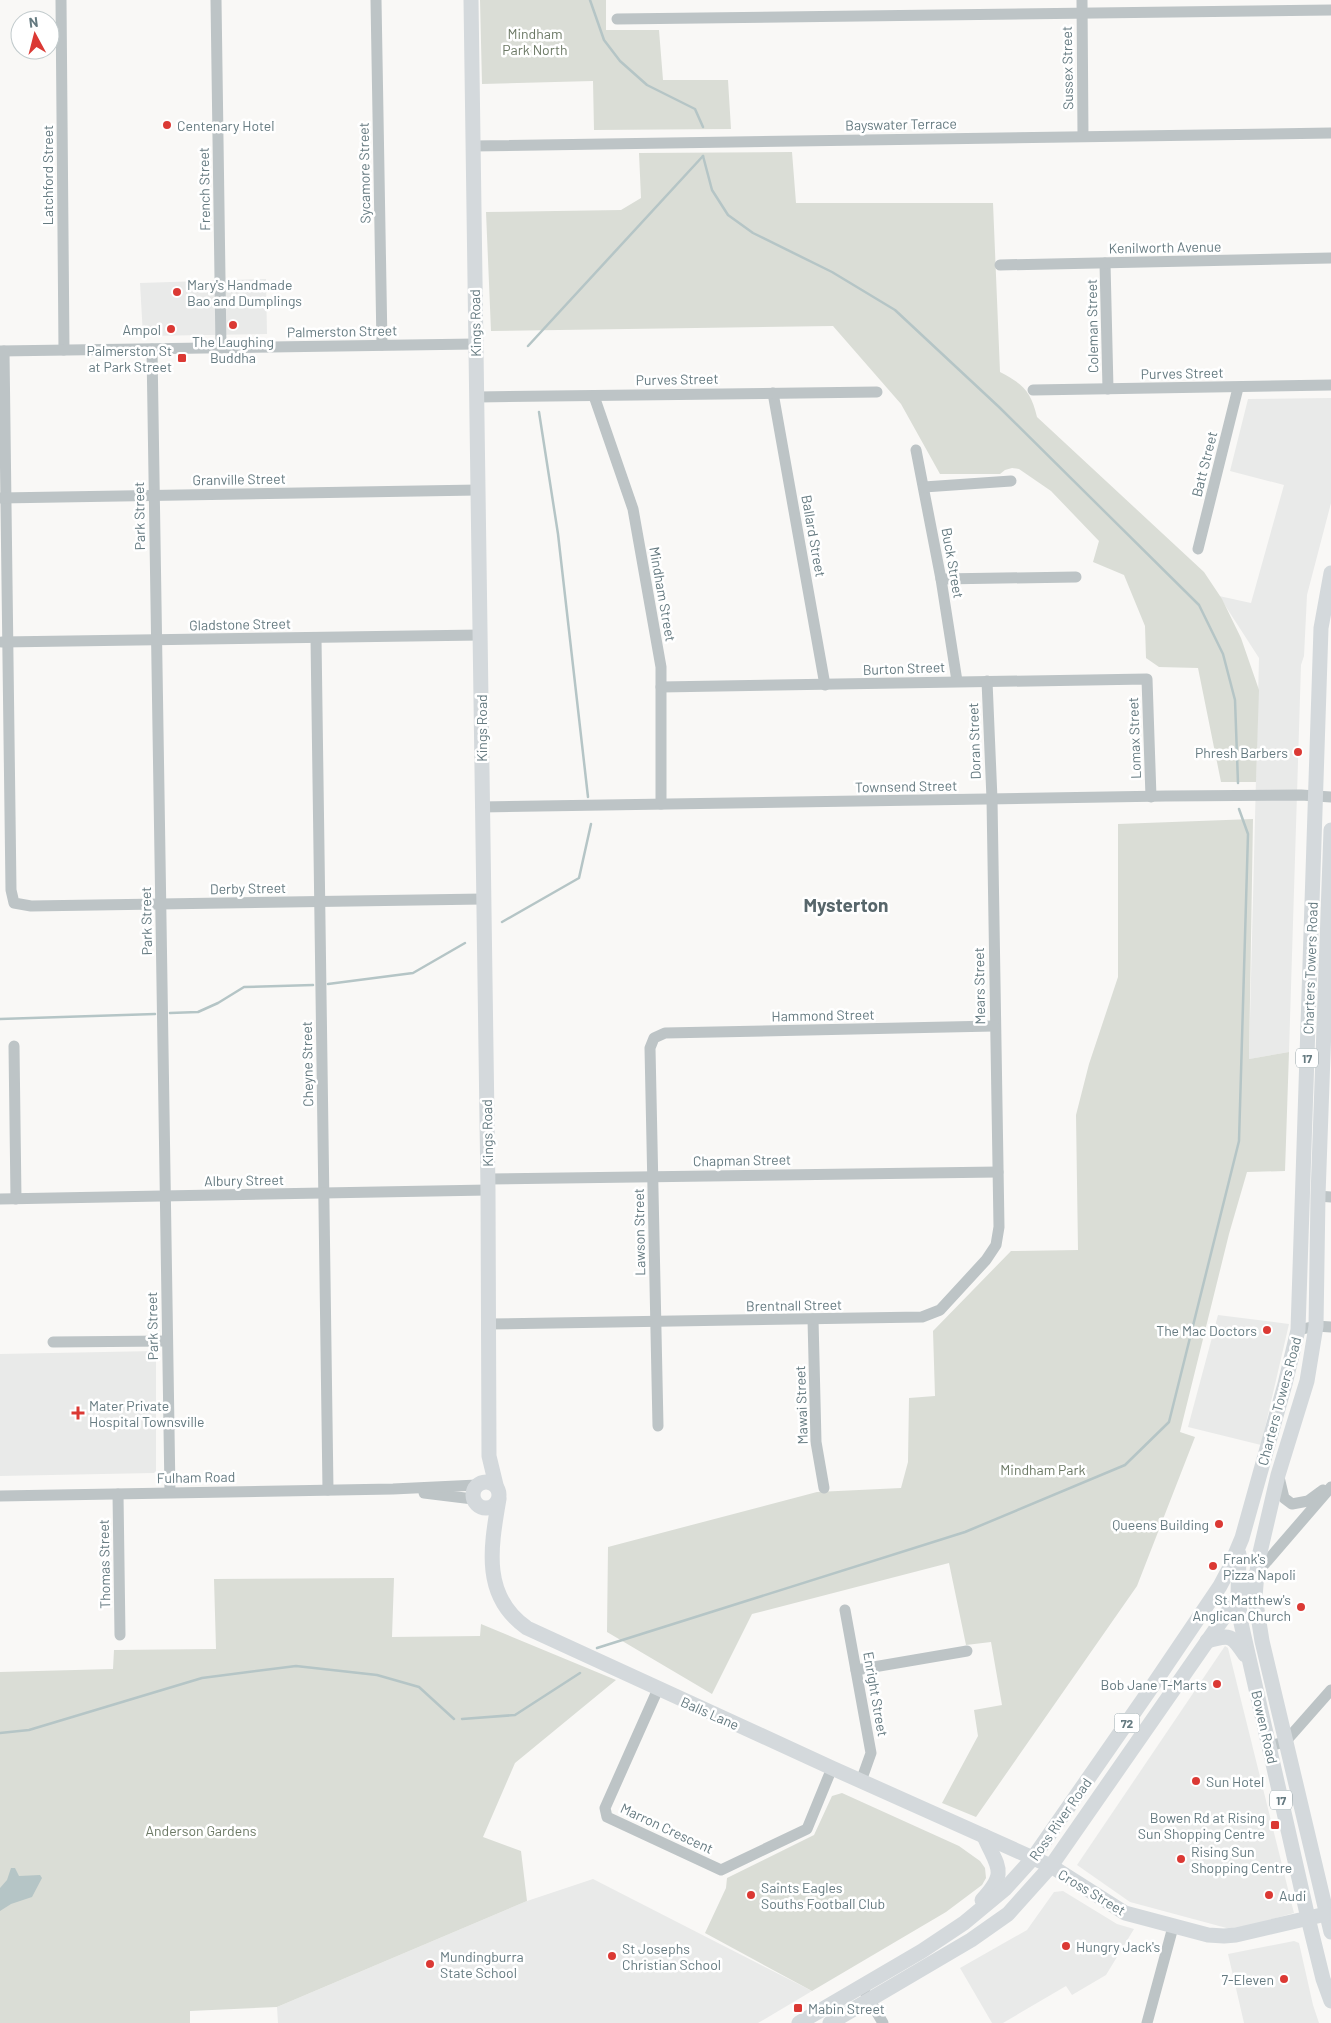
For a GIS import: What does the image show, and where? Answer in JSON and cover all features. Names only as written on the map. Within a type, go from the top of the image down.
[{"type":"main road","name":"Kings Road","points":[[471,0],[481,635],[481,807],[488,1184],[487,1324],[489,1456],[484,1493]]},
{"type":"main road","name":"Charters Towers Road","points":[[1242,1538],[1286,1384],[1298,1330],[1307,1062],[1308,795],[1321,628],[1331,573]]},
{"type":"main road","name":"Charters Towers Road","points":[[1256,1574],[1260,1548],[1278,1475],[1324,1326],[1331,830]]},
{"type":"main road","name":"Balls Lane","points":[[484,1493],[492,1542]]},
{"type":"main road","name":"Balls Lane","points":[[484,1493],[498,1596],[511,1616],[526,1628],[1051,1866]]},
{"type":"main road","name":"Ross River Road","points":[[799,2023],[922,1951],[964,1923],[1005,1890],[1033,1858],[1220,1586],[1242,1538]]},
{"type":"main road","name":"Bowen Road","points":[[1242,1538],[1238,1563],[1238,1597],[1241,1623],[1309,1923],[1323,1979],[1331,2001]]},
{"type":"main road","name":"Ross River Road","points":[[830,2023],[971,1940],[1008,1914],[1051,1866],[1207,1641],[1256,1574]]},
{"type":"main road","name":"Bowen Road","points":[[1256,1574],[1255,1597],[1258,1620],[1285,1742],[1329,1923]]},
{"type":"main road","points":[[1207,1641],[1225,1636],[1233,1638],[1250,1665]]},
{"type":"main road","points":[[964,1923],[994,1887],[999,1877],[999,1868],[984,1836]]},
{"type":"main road","name":"Cross Street","points":[[1051,1866],[1119,1911],[1231,1943],[1309,1923],[1329,1923]]},
{"type":"street","name":"Latchford Street","points":[[61,0],[64,350]]},
{"type":"street","name":"French Street","points":[[216,0],[221,348]]},
{"type":"street","name":"Sycamore Street","points":[[376,0],[382,345]]},
{"type":"street","name":"Sussex Street","points":[[1082,0],[1083,136]]},
{"type":"street","points":[[617,19],[1082,12],[1263,5],[1331,10]]},
{"type":"street","name":"Bayswater Terrace","points":[[472,146],[1331,133]]},
{"type":"street","name":"Kenilworth Avenue","points":[[1000,265],[1331,258]]},
{"type":"street","name":"Coleman Street","points":[[1105,263],[1108,389]]},
{"type":"street","name":"Palmerston Street","points":[[2,351],[475,344]]},
{"type":"street","name":"Park Street","points":[[152,349],[170,1492]]},
{"type":"street","points":[[2,351],[4,642]]},
{"type":"street","name":"Purves Street","points":[[1033,390],[1331,385]]},
{"type":"street","name":"Batt Street","points":[[1198,548],[1238,388]]},
{"type":"street","name":"Purves Street","points":[[478,397],[877,392]]},
{"type":"street","name":"Ballard Street","points":[[773,393],[825,685]]},
{"type":"street","name":"Mindham Street","points":[[594,396],[633,509],[661,667],[662,804]]},
{"type":"street","name":"Buck Street","points":[[916,450],[941,579],[957,681]]},
{"type":"street","points":[[924,487],[1011,482]]},
{"type":"street","name":"Granville Street","points":[[3,498],[478,490]]},
{"type":"street","points":[[941,579],[1076,577]]},
{"type":"street","name":"Gladstone Street","points":[[4,642],[481,635]]},
{"type":"street","name":"Cheyne Street","points":[[316,638],[328,1490]]},
{"type":"street","name":"Derby Street","points":[[4,642],[11,890],[14,903],[30,906],[483,899]]},
{"type":"street","name":"Burton Street","points":[[661,687],[1147,679]]},
{"type":"street","name":"Lomax Street","points":[[1147,679],[1151,797]]},
{"type":"street","name":"Doran Street","points":[[987,681],[992,800]]},
{"type":"street","name":"Townsend Street","points":[[481,807],[1308,795],[1331,797]]},
{"type":"street","name":"Mears Street","points":[[992,800],[994,1026],[998,1172]]},
{"type":"street","name":"Hammond Street","points":[[654,1038],[664,1033],[994,1026]]},
{"type":"street","name":"Lawson Street","points":[[654,1038],[650,1048],[658,1426]]},
{"type":"street","points":[[14,1046],[16,1199]]},
{"type":"street","points":[[1307,1062],[1327,1062]]},
{"type":"street","name":"Chapman Street","points":[[488,1184],[653,1177],[998,1172]]},
{"type":"street","name":"Brentnall Street","points":[[487,1324],[916,1318],[932,1315],[940,1310],[986,1260],[996,1244],[999,1227],[998,1172]]},
{"type":"street","name":"Albury Street","points":[[0,1199],[324,1193],[488,1184]]},
{"type":"street","name":"Mawai Street","points":[[813,1320],[816,1442],[824,1488]]},
{"type":"street","points":[[1298,1330],[1324,1326]]},
{"type":"street","points":[[53,1342],[167,1341]]},
{"type":"street","points":[[1278,1475],[1282,1495],[1292,1504],[1308,1501],[1331,1486]]},
{"type":"street","points":[[1256,1574],[1331,1486]]},
{"type":"street","name":"Fulham Road","points":[[0,1496],[393,1489],[484,1493]]},
{"type":"street","name":"Thomas Street","points":[[118,1494],[120,1635]]},
{"type":"street","name":"Enright Street","points":[[845,1610],[871,1753],[861,1781]]},
{"type":"street","points":[[856,1670],[967,1651]]},
{"type":"street","name":"Marron Crescent","points":[[658,1689],[605,1808],[607,1817],[721,1870],[807,1829],[832,1768]]},
{"type":"street","points":[[1269,1746],[1285,1742],[1331,1690]]},
{"type":"street","points":[[1147,2023],[1174,1927]]},
{"type":"street","points":[[861,1987],[883,2023]]},
{"type":"shaded area","points":[[266,279],[267,334],[143,336],[140,283]]},
{"type":"shaded area","points":[[1331,398],[1331,503],[1307,595],[1304,656],[1301,665],[1289,1052],[1249,1059],[1259,658],[1219,596],[1251,603],[1284,485],[1230,471],[1248,399]]},
{"type":"shaded area","points":[[1218,1315],[1289,1324],[1261,1445],[1188,1427]]},
{"type":"shaded area","name":"Mater Private Hospital Townsville","points":[[156,1351],[156,1471],[154,1473],[0,1476],[0,1354]]},
{"type":"shaded area","name":"Rising Sun Shopping Centre","points":[[1225,1646],[1228,1648],[1294,1913],[1234,1930],[1130,1902],[1077,1865]]},
{"type":"shaded area","points":[[11,1868],[15,1868],[19,1876],[40,1875],[42,1878],[32,1897],[11,1904],[0,1911],[0,1888],[7,1880]]},
{"type":"shaded area","name":"St Josephs Christian School","points":[[593,1879],[812,1991],[758,2023],[278,2023],[277,2007],[527,1901]]},
{"type":"shaded area","points":[[1063,1891],[1117,1924],[1134,1929],[1106,1975],[1072,1995],[1066,1986],[1003,2023],[992,2023],[960,1968],[1027,1930],[1054,1892]]},
{"type":"shaded area","points":[[1294,1941],[1299,1943],[1319,2023],[1244,2023],[1228,1954]]},
{"type":"green space","name":"Mindham Park North","points":[[480,0],[606,0],[606,30],[659,30],[663,80],[728,80],[731,129],[594,130],[593,81],[482,84]]},
{"type":"green space","points":[[792,152],[796,203],[993,203],[1000,372],[1015,380],[1025,389],[1035,408],[1037,417],[1204,572],[1222,599],[1241,638],[1259,690],[1256,782],[1221,782],[1198,668],[1159,667],[1146,658],[1145,626],[1124,575],[1093,562],[1099,541],[1051,491],[1019,469],[1012,468],[1000,474],[940,474],[901,404],[833,326],[491,331],[486,212],[621,210],[641,198],[639,153]]},
{"type":"green space","name":"Mindham Park","points":[[1253,819],[1249,1059],[1289,1052],[1285,1171],[1247,1172],[1229,1234],[1180,1432],[1195,1437],[1137,1586],[976,1817],[942,1803],[978,1736],[974,1710],[1002,1705],[991,1642],[966,1645],[949,1563],[752,1614],[712,1694],[607,1632],[608,1547],[817,1492],[901,1488],[908,1462],[909,1398],[935,1396],[933,1331],[1011,1251],[1078,1250],[1076,1115],[1089,1064],[1118,977],[1118,824]]},
{"type":"green space","name":"Anderson Gardens","points":[[394,1578],[392,1637],[480,1636],[481,1624],[616,1680],[515,1763],[483,1837],[521,1851],[527,1901],[277,2007],[190,2011],[190,2023],[0,2023],[0,1672],[113,1669],[114,1650],[216,1649],[214,1579]]},
{"type":"green space","points":[[842,1793],[959,1846],[980,1861],[985,1868],[986,1878],[982,1885],[946,1912],[812,1991],[705,1933],[726,1888],[727,1878],[814,1835],[832,1796]]},
{"type":"waterway","points":[[590,0],[604,40],[620,61],[647,85],[695,109],[703,127]]},
{"type":"waterway","points":[[703,156],[712,190],[728,215],[753,233],[832,272],[895,310],[999,407],[1199,605],[1223,654],[1235,700],[1238,783]]},
{"type":"waterway","points":[[528,346],[703,156]]},
{"type":"waterway","points":[[539,412],[558,534],[588,797]]},
{"type":"waterway","points":[[597,1648],[965,1532],[1125,1465],[1169,1422],[1239,1141],[1248,834],[1239,809]]},
{"type":"waterway","points":[[502,922],[579,878],[591,824]]},
{"type":"waterway","points":[[328,984],[413,973],[465,943]]},
{"type":"waterway","points":[[170,1013],[198,1012],[218,1003],[244,987],[313,985]]},
{"type":"waterway","points":[[0,1019],[155,1014]]},
{"type":"waterway","points":[[0,1733],[29,1730],[202,1678],[296,1666],[377,1675],[419,1687],[454,1719]]},
{"type":"waterway","points":[[462,1719],[515,1715],[580,1673]]},
{"type":"place","name":"Centenary Hotel","points":[[167,125]]},
{"type":"place","name":"Mary's Handmade Bao and Dumplings","points":[[177,292]]},
{"type":"place","name":"The Laughing Buddha","points":[[233,325]]},
{"type":"place","name":"Ampol","points":[[171,329]]},
{"type":"place","name":"Palmerston St at Park Street","points":[[182,358]]},
{"type":"place","name":"Phresh Barbers","points":[[1298,752]]},
{"type":"place","name":"The Mac Doctors","points":[[1267,1330]]},
{"type":"place","name":"Mater Private Hospital Townsville","points":[[78,1413]]},
{"type":"place","name":"Queens Building","points":[[1219,1524]]},
{"type":"place","name":"Frank's Pizza Napoli","points":[[1213,1566]]},
{"type":"place","name":"St Matthew's Anglican Church","points":[[1301,1607]]},
{"type":"place","name":"Bob Jane T-Marts","points":[[1217,1684]]},
{"type":"place","name":"Sun Hotel","points":[[1196,1781]]},
{"type":"place","name":"Bowen Rd at Rising Sun Shopping Centre","points":[[1275,1825]]},
{"type":"place","name":"Rising Sun Shopping Centre","points":[[1181,1859]]},
{"type":"place","name":"Saints Eagles Souths Football Club","points":[[751,1895]]},
{"type":"place","name":"Audi","points":[[1269,1895]]},
{"type":"place","name":"Hungry Jack's","points":[[1066,1946]]},
{"type":"place","name":"St Josephs Christian School","points":[[612,1956]]},
{"type":"place","name":"Mundingburra State School","points":[[430,1964]]},
{"type":"place","name":"7-Eleven","points":[[1284,1979]]},
{"type":"place","name":"Mabin Street","points":[[798,2008]]},
{"type":"district","name":"Mysterton","points":[[846,904]]}]
